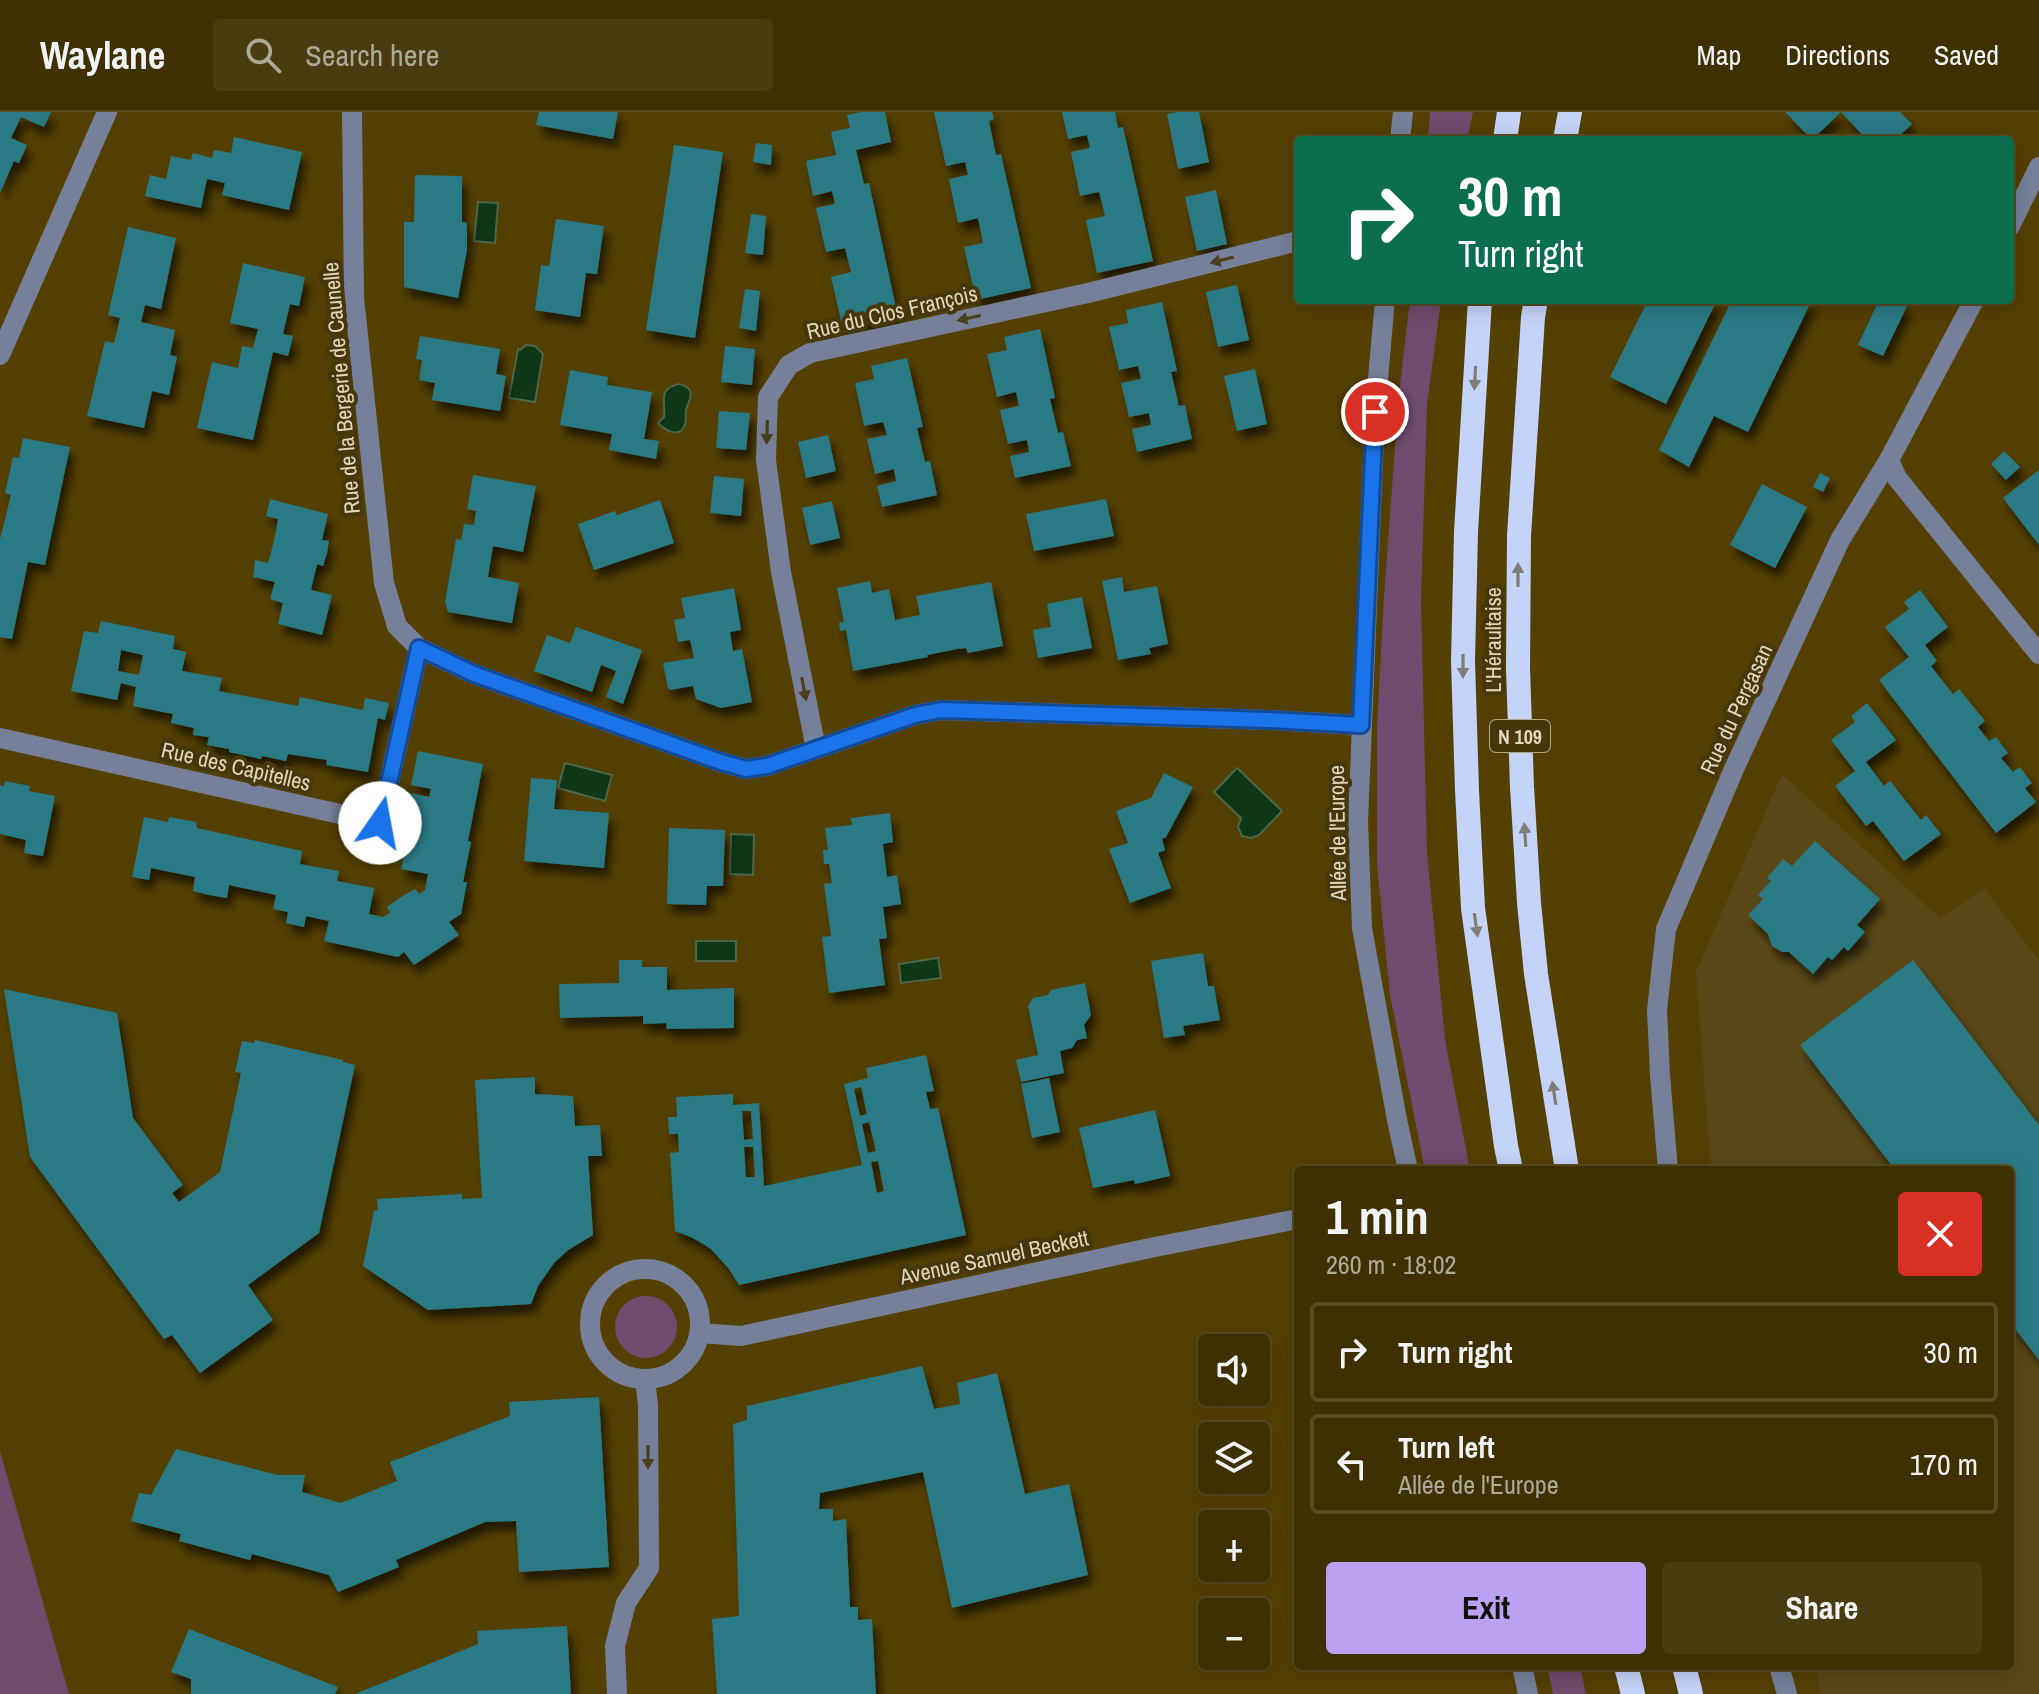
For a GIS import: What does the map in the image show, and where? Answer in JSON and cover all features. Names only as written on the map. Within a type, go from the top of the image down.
[{"type":"highway","points":[[1506,136],[1509,112]]},
{"type":"highway","points":[[1566,136],[1570,112]]},
{"type":"highway","name":"L'Héraultaise","points":[[1480,304],[1466,532],[1463,661],[1467,790],[1473,908],[1510,1166]]},
{"type":"highway","name":"L'Héraultaise","points":[[1535,304],[1519,536],[1518,668],[1522,787],[1536,974],[1566,1166]]},
{"type":"highway","points":[[1627,1670],[1633,1694]]},
{"type":"highway","points":[[1685,1670],[1691,1694]]},
{"type":"street","points":[[0,355],[107,112]]},
{"type":"street","name":"Rue de la Bergerie de Caunelle","points":[[352,112],[354,297],[384,583],[397,626],[419,648]]},
{"type":"street","points":[[1400,136],[1403,112]]},
{"type":"street","points":[[2014,218],[2039,167]]},
{"type":"street","name":"Rue du Clos François","points":[[816,749],[781,572],[766,460],[768,397],[789,365],[810,353],[1088,293],[1294,242]]},
{"type":"street","name":"Allée de l'Europe","points":[[1385,304],[1375,412],[1358,822],[1362,928],[1407,1166]]},
{"type":"street","name":"Rue du Pergasan","points":[[1668,1166],[1657,1010],[1666,929],[1734,769],[1840,540],[1889,460],[1972,304]]},
{"type":"street","points":[[1889,460],[1897,478],[2039,654]]},
{"type":"street","points":[[419,648],[474,674],[746,769],[767,766],[915,715],[941,710],[1361,725]]},
{"type":"street","name":"Rue des Capitelles","points":[[0,738],[380,823],[419,648]]},
{"type":"street","name":"Avenue Samuel Beckett","points":[[700,1333],[741,1336],[1294,1220]]},
{"type":"street","points":[[648,1268],[666,1272],[682,1282],[694,1297],[700,1314],[700,1333],[694,1351],[681,1366],[665,1376],[645,1379],[615,1371],[604,1361],[594,1348],[590,1316],[594,1301],[615,1276],[648,1268]]},
{"type":"street","points":[[617,1694],[615,1646],[626,1603],[649,1568],[648,1405],[645,1379]]},
{"type":"street","points":[[1523,1670],[1528,1694]]},
{"type":"street","points":[[1780,1670],[1787,1694]]},
{"type":"shaded area","points":[[1430,112],[1473,112],[1468,136],[1428,136]]},
{"type":"shaded area","points":[[478,202],[498,203],[495,243],[474,241]]},
{"type":"shaded area","points":[[1410,304],[1440,304],[1427,405],[1421,600],[1427,853],[1445,1040],[1469,1166],[1424,1166],[1390,995],[1377,865],[1377,725],[1399,393]]},
{"type":"shaded area","points":[[526,345],[535,346],[543,354],[535,402],[509,398],[518,349]]},
{"type":"shaded area","points":[[679,384],[688,388],[691,395],[683,429],[673,432],[658,423],[664,417],[665,392]]},
{"type":"shaded area","points":[[565,763],[612,775],[605,801],[558,788]]},
{"type":"shaded area","points":[[1237,768],[1282,811],[1259,835],[1251,838],[1242,836],[1238,827],[1241,818],[1214,792]]},
{"type":"shaded area","points":[[1782,774],[1940,918],[1984,888],[2039,960],[2039,1694],[1821,1694],[1816,1670],[2014,1670],[2014,1166],[1711,1166],[1696,972]]},
{"type":"shaded area","points":[[731,834],[754,835],[753,875],[730,874]]},
{"type":"shaded area","points":[[696,941],[736,941],[736,961],[696,961]]},
{"type":"shaded area","points":[[938,958],[941,978],[901,983],[899,964]]},
{"type":"shaded area","points":[[640,1296],[652,1296],[668,1305],[675,1315],[675,1339],[668,1349],[652,1358],[640,1358],[620,1344],[615,1333],[615,1321],[629,1301]]},
{"type":"shaded area","points":[[0,1451],[69,1694],[0,1694]]},
{"type":"shaded area","points":[[1548,1670],[1581,1670],[1586,1694],[1553,1694]]},
{"type":"building","points":[[0,112],[51,112],[44,127],[21,117],[11,138],[27,145],[19,163],[14,161],[0,193]]},
{"type":"building","points":[[539,112],[618,112],[613,139],[536,125]]},
{"type":"building","points":[[885,112],[891,142],[856,150],[864,184],[869,183],[898,317],[843,329],[831,277],[851,272],[845,248],[826,252],[816,208],[835,204],[832,191],[813,196],[806,161],[836,155],[831,132],[850,128],[847,115]]},
{"type":"building","points":[[934,112],[992,112],[994,119],[989,121],[996,155],[1001,154],[1031,288],[976,300],[964,247],[983,243],[978,218],[958,223],[949,179],[968,175],[965,162],[946,166]]},
{"type":"building","points":[[1062,112],[1115,112],[1118,128],[1123,127],[1153,261],[1097,273],[1086,220],[1105,216],[1099,192],[1080,196],[1071,152],[1090,148],[1087,135],[1068,139]]},
{"type":"building","points":[[1199,112],[1209,162],[1178,169],[1167,114]]},
{"type":"building","points":[[1785,112],[1841,112],[1816,136],[1808,136]]},
{"type":"building","points":[[1841,112],[1900,112],[1912,124],[1899,136],[1863,136]]},
{"type":"building","points":[[234,137],[302,152],[289,210],[222,195],[225,183],[207,179],[201,208],[145,196],[150,175],[166,179],[171,156],[191,160],[193,153],[212,158],[214,150],[231,153]]},
{"type":"building","points":[[756,143],[772,145],[771,165],[753,162]]},
{"type":"building","points":[[674,145],[723,152],[695,338],[646,330]]},
{"type":"building","points":[[415,175],[462,176],[462,222],[467,223],[467,250],[458,298],[404,287],[404,222],[414,222]]},
{"type":"building","points":[[1216,190],[1227,244],[1197,251],[1185,197]]},
{"type":"building","points":[[751,214],[766,216],[763,255],[745,253]]},
{"type":"building","points":[[556,219],[604,226],[597,274],[586,273],[580,317],[535,310],[541,265],[549,266]]},
{"type":"building","points":[[128,227],[176,238],[161,309],[145,305],[141,322],[175,330],[170,355],[177,357],[169,395],[152,391],[144,428],[87,416],[105,341],[114,343],[120,318],[108,315]]},
{"type":"building","points":[[243,263],[305,277],[299,306],[290,304],[283,334],[293,336],[288,356],[273,352],[253,440],[197,428],[212,362],[238,368],[242,346],[253,348],[258,329],[230,323]]},
{"type":"building","points":[[1237,285],[1249,340],[1218,347],[1206,292]]},
{"type":"building","points":[[745,289],[760,291],[756,331],[739,328]]},
{"type":"building","points":[[1162,302],[1177,371],[1171,372],[1179,406],[1185,405],[1192,439],[1137,452],[1132,429],[1151,425],[1149,413],[1129,417],[1121,383],[1141,379],[1138,366],[1119,370],[1109,327],[1128,323],[1126,310]]},
{"type":"building","points":[[1646,304],[1715,304],[1666,404],[1610,377]]},
{"type":"building","points":[[1730,304],[1810,304],[1748,432],[1714,416],[1689,467],[1659,450]]},
{"type":"building","points":[[1877,304],[1907,306],[1883,356],[1858,345]]},
{"type":"building","points":[[1040,329],[1055,398],[1050,399],[1058,433],[1063,432],[1071,466],[1015,478],[1010,456],[1029,452],[1027,440],[1008,444],[1000,410],[1019,406],[1016,392],[997,397],[987,354],[1007,350],[1004,337]]},
{"type":"building","points":[[420,336],[500,349],[496,374],[506,376],[500,411],[432,400],[435,383],[419,380],[422,360],[416,359]]},
{"type":"building","points":[[725,346],[755,349],[752,385],[721,382]]},
{"type":"building","points":[[907,358],[923,427],[917,428],[925,462],[930,461],[937,495],[882,507],[877,486],[896,481],[894,469],[875,474],[867,439],[887,435],[883,422],[864,426],[855,383],[874,379],[871,366]]},
{"type":"building","points":[[1255,369],[1267,424],[1237,431],[1224,376]]},
{"type":"building","points":[[570,370],[608,377],[607,385],[652,392],[644,439],[659,441],[656,459],[609,450],[612,434],[560,425]]},
{"type":"building","points":[[719,411],[750,413],[746,450],[716,448]]},
{"type":"building","points":[[828,435],[836,471],[806,478],[798,442]]},
{"type":"building","points":[[23,438],[70,447],[45,565],[28,562],[12,639],[0,637],[0,539],[11,495],[5,493],[13,457],[19,458]]},
{"type":"building","points":[[2004,451],[2020,467],[2006,480],[1991,464]]},
{"type":"building","points":[[2039,470],[2039,545],[2003,498]]},
{"type":"building","points":[[1820,473],[1830,478],[1823,492],[1813,487]]},
{"type":"building","points":[[473,475],[536,486],[523,552],[493,546],[488,577],[519,583],[512,623],[448,612],[445,602],[456,539],[461,540],[464,524],[474,525],[476,511],[467,509]]},
{"type":"building","points":[[714,476],[744,479],[741,516],[710,513]]},
{"type":"building","points":[[1762,484],[1807,507],[1775,568],[1730,545]]},
{"type":"building","points":[[270,499],[328,514],[322,540],[329,541],[327,553],[323,566],[317,564],[311,590],[332,595],[322,635],[278,624],[283,603],[270,599],[275,582],[253,577],[255,560],[268,563],[274,541],[278,519],[266,516]]},
{"type":"building","points":[[1106,499],[1114,536],[1034,551],[1026,514]]},
{"type":"building","points":[[660,500],[674,543],[594,570],[578,524]]},
{"type":"building","points":[[832,501],[840,538],[810,545],[802,508]]},
{"type":"building","points":[[1122,577],[1124,592],[1157,586],[1168,644],[1149,648],[1151,654],[1118,660],[1102,581]]},
{"type":"building","points":[[870,581],[872,593],[889,589],[895,620],[920,615],[916,596],[991,582],[1003,646],[968,653],[966,648],[957,649],[853,671],[846,630],[840,631],[839,623],[844,622],[837,588]]},
{"type":"building","points":[[734,588],[741,630],[730,632],[733,651],[742,649],[752,702],[721,708],[696,699],[693,686],[670,690],[663,663],[694,658],[690,640],[678,642],[674,620],[685,618],[681,598]]},
{"type":"building","points":[[1920,590],[1948,627],[1925,645],[1937,661],[1931,666],[1953,694],[1959,689],[1985,721],[1978,727],[1989,741],[1996,737],[2008,753],[2001,758],[2013,772],[2020,767],[2032,783],[2025,788],[2036,802],[1996,833],[1879,680],[1909,657],[1885,627],[1909,609],[1904,602]]},
{"type":"building","points":[[1082,597],[1092,648],[1038,658],[1033,630],[1051,627],[1047,604]]},
{"type":"building","points":[[101,621],[175,636],[173,649],[186,652],[182,671],[222,678],[219,691],[298,706],[300,697],[363,710],[365,698],[389,703],[385,720],[378,718],[368,772],[326,765],[327,760],[288,754],[286,761],[262,756],[261,759],[207,745],[209,737],[193,735],[194,728],[171,723],[173,714],[133,706],[136,687],[121,683],[117,700],[71,691],[84,631],[98,633]],"holes":[[[121,650],[143,655],[139,675],[118,671]]]},
{"type":"building","points":[[576,627],[642,650],[623,704],[606,697],[616,671],[601,665],[592,692],[534,671],[547,635],[570,643]]},
{"type":"building","points":[[1867,703],[1896,740],[1866,762],[1884,786],[1890,781],[1921,820],[1926,815],[1941,834],[1904,861],[1873,821],[1866,826],[1835,786],[1855,771],[1831,740],[1855,722],[1851,716]]},
{"type":"building","points":[[418,751],[483,764],[468,841],[471,842],[463,882],[467,882],[461,914],[449,922],[459,935],[414,965],[404,952],[398,957],[324,941],[329,921],[306,916],[304,927],[286,923],[288,912],[273,909],[276,895],[229,885],[227,898],[209,895],[193,891],[195,877],[151,868],[149,880],[132,877],[144,817],[168,822],[169,817],[196,822],[197,828],[302,851],[300,864],[339,871],[337,881],[374,888],[369,914],[383,917],[390,913],[387,907],[401,897],[415,889],[419,894],[425,890],[428,874],[401,869],[409,828],[402,827],[407,803],[403,802],[405,792],[429,797],[431,789],[411,785]]},
{"type":"building","points":[[1164,773],[1193,787],[1166,837],[1162,839],[1165,850],[1158,853],[1171,888],[1130,903],[1109,849],[1128,843],[1116,811],[1151,798]]},
{"type":"building","points":[[531,778],[557,780],[554,809],[609,813],[604,868],[524,861]]},
{"type":"building","points":[[5,781],[30,786],[29,791],[55,796],[43,856],[24,853],[26,840],[0,834],[0,785],[4,786]]},
{"type":"building","points":[[890,813],[893,842],[883,844],[887,877],[897,875],[901,904],[883,907],[887,938],[879,939],[885,985],[829,993],[822,937],[831,936],[824,884],[832,883],[829,864],[824,864],[823,850],[828,850],[825,828],[852,825],[851,818]]},
{"type":"building","points":[[669,828],[725,830],[723,886],[707,886],[706,905],[667,904]]},
{"type":"building","points":[[1815,841],[1880,899],[1857,925],[1865,932],[1848,951],[1844,947],[1832,960],[1828,957],[1813,974],[1789,952],[1772,946],[1768,934],[1748,915],[1763,899],[1758,895],[1771,881],[1767,878],[1783,859],[1792,866]]},
{"type":"building","points":[[1203,953],[1208,986],[1214,986],[1220,1020],[1183,1026],[1185,1035],[1164,1038],[1151,961]]},
{"type":"building","points":[[619,960],[642,960],[642,967],[667,967],[667,990],[734,988],[734,1028],[667,1029],[666,1023],[643,1024],[643,1016],[560,1018],[559,984],[619,983]]},
{"type":"building","points":[[1913,960],[2039,1125],[2039,1360],[2014,1327],[2014,1166],[1892,1166],[1800,1045]]},
{"type":"building","points":[[1085,983],[1091,1015],[1084,1025],[1087,1038],[1077,1040],[1072,1048],[1060,1051],[1064,1073],[1021,1082],[1016,1060],[1038,1055],[1028,1006],[1033,998],[1048,995],[1051,990]]},
{"type":"building","points":[[4,989],[117,1013],[133,1118],[183,1185],[172,1193],[179,1202],[220,1172],[241,1073],[235,1072],[242,1041],[254,1043],[255,1040],[355,1065],[319,1233],[248,1285],[273,1320],[200,1373],[172,1335],[164,1339],[30,1157]]},
{"type":"building","points":[[926,1055],[934,1091],[926,1092],[930,1109],[938,1108],[966,1235],[739,1285],[711,1249],[675,1231],[670,1153],[679,1152],[678,1134],[669,1134],[668,1117],[677,1117],[676,1097],[733,1094],[733,1105],[759,1103],[764,1186],[862,1165],[844,1084],[868,1078],[866,1068]],"holes":[[[861,1087],[867,1114],[860,1116],[854,1089]],[[742,1111],[751,1111],[753,1139],[744,1140]],[[869,1122],[876,1151],[868,1153],[862,1124]],[[744,1147],[753,1147],[755,1177],[746,1177]],[[878,1161],[884,1191],[877,1193],[871,1162]]]},
{"type":"building","points":[[535,1077],[535,1094],[573,1096],[575,1126],[600,1125],[602,1156],[588,1156],[593,1235],[554,1263],[538,1286],[531,1304],[428,1310],[363,1266],[374,1211],[378,1210],[377,1199],[462,1194],[462,1199],[482,1198],[475,1080]]},
{"type":"building","points":[[1049,1078],[1060,1132],[1032,1138],[1021,1084]]},
{"type":"building","points":[[1155,1110],[1170,1176],[1135,1184],[1134,1180],[1093,1188],[1079,1128]]},
{"type":"building","points":[[922,1366],[934,1409],[960,1404],[957,1383],[997,1373],[1025,1494],[1069,1484],[1088,1575],[952,1608],[923,1472],[820,1493],[819,1509],[833,1509],[833,1521],[846,1519],[850,1607],[858,1607],[858,1620],[872,1619],[876,1694],[717,1694],[712,1619],[739,1616],[733,1424],[747,1420],[747,1406]]},
{"type":"building","points":[[599,1397],[609,1567],[519,1572],[516,1521],[485,1522],[396,1560],[399,1567],[338,1592],[329,1575],[252,1554],[250,1560],[179,1541],[181,1534],[131,1521],[139,1493],[151,1495],[176,1449],[278,1475],[305,1475],[302,1492],[341,1503],[397,1481],[390,1462],[510,1416],[509,1402]]},
{"type":"building","points":[[567,1626],[571,1694],[355,1694],[478,1644],[477,1631]]},
{"type":"building","points":[[189,1629],[338,1687],[335,1694],[191,1694],[191,1679],[171,1672]]},
{"type":"route","points":[[380,823],[419,648],[474,674],[746,769],[767,766],[915,715],[941,710],[1361,725],[1375,412]]}]
